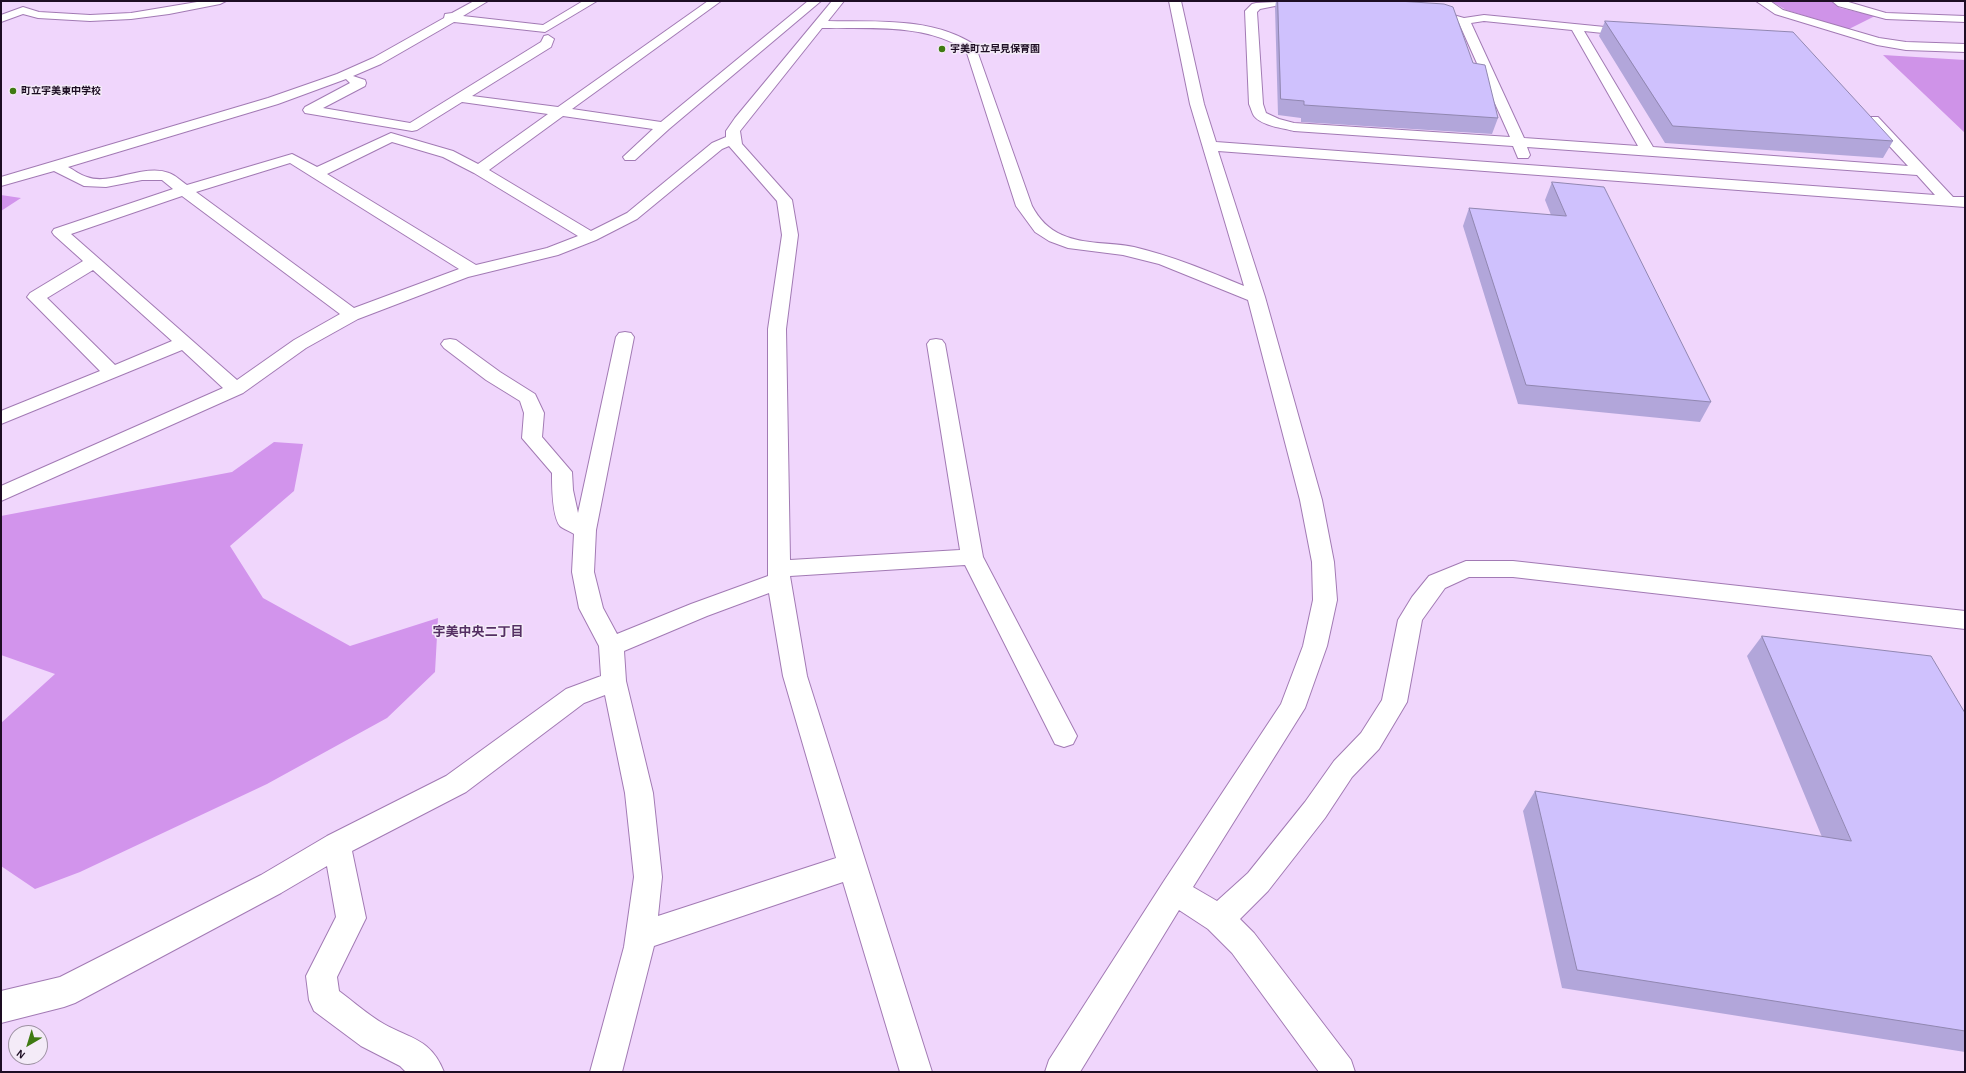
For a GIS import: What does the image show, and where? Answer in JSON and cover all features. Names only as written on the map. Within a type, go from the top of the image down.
[{"type":"street","points":[[1,20],[22,10],[38,15],[90,18],[117,17],[169,12],[220,1]]},
{"type":"street","points":[[1,182],[273,101],[341,77],[377,61],[482,1]]},
{"type":"street","points":[[453,4],[446,13],[452,18],[545,29],[591,1]]},
{"type":"street","points":[[480,170],[715,1]]},
{"type":"street","points":[[630,157],[664,126],[815,1]]},
{"type":"street","points":[[838,1],[740,121],[734,131],[733,140],[735,145],[747,160],[784,200],[790,235],[777,329],[779,575],[795,676],[916,1072]]},
{"type":"street","points":[[1061,1072],[1174,891],[1292,708],[1315,646],[1325,600],[1323,562],[1311,500],[1256,297],[1197,104],[1175,1]]},
{"type":"street","points":[[1762,1],[1779,12],[1877,41],[1906,46],[1965,48]]},
{"type":"street","points":[[1838,1],[1842,4],[1886,16],[1965,19]]},
{"type":"street","points":[[1,12],[22,10],[49,3]]},
{"type":"street","points":[[1642,33],[1484,18],[1464,21],[1432,12],[1275,3],[1256,6],[1251,11],[1256,104],[1260,116],[1274,122],[1294,127],[1921,171]]},
{"type":"street","points":[[1464,21],[1519,142],[1527,170]]},
{"type":"street","points":[[820,24],[928,30],[949,35],[962,41],[971,48],[1024,206],[1034,224],[1055,238],[1084,247],[1131,251],[1174,263],[1256,297]]},
{"type":"street","points":[[1576,27],[1648,152]]},
{"type":"street","points":[[341,77],[360,83],[310,110],[412,127],[547,44],[548,39]]},
{"type":"street","points":[[460,98],[664,126]]},
{"type":"street","points":[[1866,112],[1949,201]]},
{"type":"street","points":[[317,173],[391,138],[448,154],[480,170],[590,237]]},
{"type":"street","points":[[1,494],[236,389],[300,344],[352,315],[457,275],[552,252],[590,237],[632,216],[717,146],[733,140]]},
{"type":"street","points":[[1211,146],[1965,202]]},
{"type":"street","points":[[236,389],[60,232],[186,190],[292,158],[474,271]]},
{"type":"street","points":[[55,165],[84,182],[106,183],[142,176],[165,176],[186,190],[352,315]]},
{"type":"street","points":[[94,262],[36,297],[112,372]]},
{"type":"street","points":[[606,1072],[641,936],[648,877],[639,793],[614,681],[611,646],[591,608],[583,572],[585,530],[625,337]]},
{"type":"street","points":[[1,418],[184,343]]},
{"type":"street","points":[[450,344],[493,376],[528,398],[534,413],[532,438],[562,472],[562,490],[569,522],[585,530]]},
{"type":"street","points":[[936,344],[972,557],[1064,736]]},
{"type":"street","points":[[611,646],[779,575],[972,557]]},
{"type":"street","points":[[1219,919],[1258,882],[1315,810],[1344,769],[1370,741],[1394,702],[1410,620],[1420,603],[1437,582],[1466,569],[1513,569],[1965,620]]},
{"type":"street","points":[[1,1007],[64,992],[271,884],[337,845],[456,784],[575,696],[614,681]]},
{"type":"street","points":[[337,845],[352,918],[321,976],[325,1000],[372,1035],[412,1054],[428,1072]]},
{"type":"street","points":[[641,936],[853,866]]},
{"type":"street","points":[[1174,891],[1219,919],[1243,942],[1339,1072]]},
{"type":"shaded area","points":[[1771,1],[1831,1],[1840,8],[1875,16],[1849,29],[1786,10]]},
{"type":"shaded area","points":[[1883,55],[1965,60],[1965,133]]},
{"type":"shaded area","points":[[1,195],[21,198],[1,211]]},
{"type":"shaded area","points":[[274,442],[303,444],[294,491],[230,546],[263,598],[350,646],[438,618],[435,672],[387,718],[267,784],[80,872],[35,889],[1,866],[1,723],[55,674],[1,655],[1,516],[232,472]]},
{"type":"building","points":[[1278,1],[1398,1],[1444,4],[1453,7],[1473,63],[1485,65],[1498,118],[1304,105],[1304,101],[1281,99]]},
{"type":"building","points":[[1605,21],[1793,32],[1893,141],[1673,126]]},
{"type":"building","points":[[1552,182],[1604,187],[1711,402],[1526,385],[1469,208],[1566,216]]},
{"type":"building","points":[[1762,636],[1931,656],[1965,713],[1965,1031],[1577,970],[1535,791],[1851,841]]},
{"type":"place","name":"宇美町立早見保育園","points":[[942,49]]},
{"type":"place","name":"町立宇美東中学校","points":[[13,91]]},
{"type":"district","name":"宇美中央二丁目","points":[[478,632]]}]
